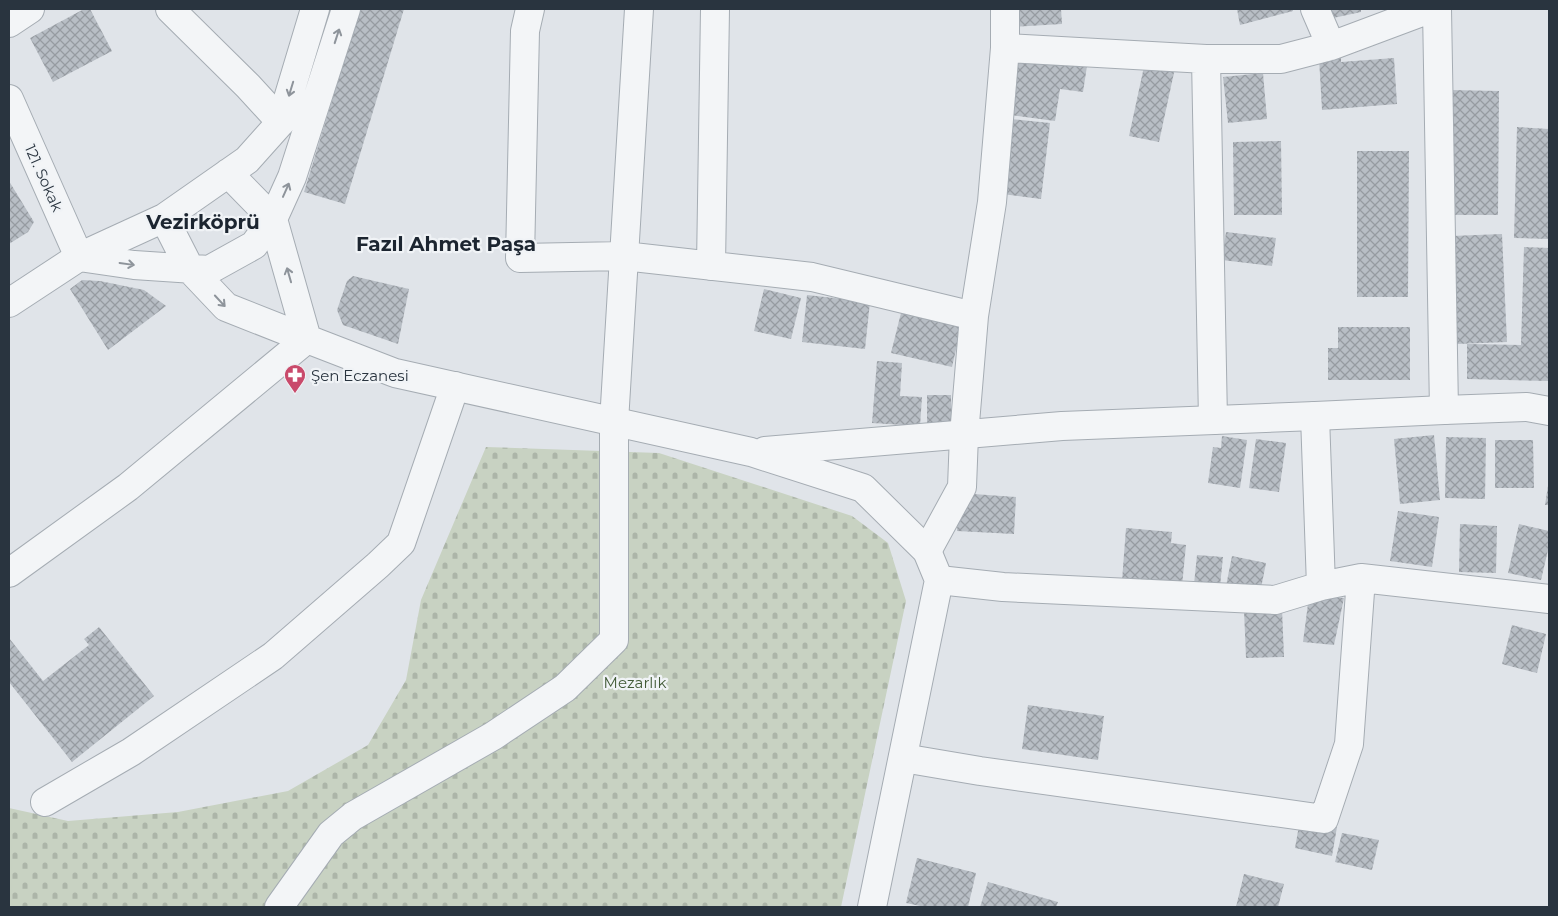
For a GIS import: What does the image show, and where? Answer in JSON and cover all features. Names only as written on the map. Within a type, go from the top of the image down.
[{"type":"street","points":[[9,23],[30,9]]},
{"type":"street","points":[[170,9],[248,86],[281,122]]},
{"type":"street","points":[[9,303],[79,257],[164,218],[246,160],[281,122],[315,9]]},
{"type":"street","points":[[79,257],[134,265],[210,270],[254,245],[273,219],[292,176],[346,9]]},
{"type":"street","points":[[530,9],[525,31],[520,258],[624,256],[812,277],[974,316]]},
{"type":"street","points":[[279,907],[331,834],[353,816],[493,736],[565,688],[614,640],[614,422],[639,9]]},
{"type":"street","points":[[711,266],[715,9]]},
{"type":"street","points":[[927,551],[962,487],[964,435],[974,316],[992,202],[1005,48],[1005,9]]},
{"type":"street","points":[[1315,9],[1332,46]]},
{"type":"street","points":[[1005,48],[1206,59],[1281,59],[1332,46],[1430,9]]},
{"type":"street","points":[[1437,9],[1444,410]]},
{"type":"street","points":[[1206,59],[1213,420]]},
{"type":"street","name":"121. Sokak","points":[[9,100],[79,257]]},
{"type":"street","points":[[228,174],[273,219],[307,339]]},
{"type":"street","points":[[164,218],[190,269],[226,307],[307,339],[394,372],[751,452],[863,488],[927,551],[939,580],[872,907]]},
{"type":"street","points":[[9,573],[128,487],[307,339]]},
{"type":"street","points":[[45,802],[131,752],[273,656],[378,566],[401,543],[455,386]]},
{"type":"street","points":[[751,452],[1062,426],[1527,407],[1549,411]]},
{"type":"street","points":[[1315,416],[1321,586]]},
{"type":"street","points":[[903,758],[980,771],[1324,819],[1349,744],[1361,578]]},
{"type":"street","points":[[939,580],[1003,587],[1275,600],[1321,586],[1361,578],[1549,599]]},
{"type":"green space","name":"Mezarlık","points":[[486,447],[659,453],[852,516],[888,543],[906,601],[841,907],[9,907],[9,808],[68,821],[178,812],[288,791],[368,745],[406,680],[421,600]]},
{"type":"building","points":[[84,9],[90,9],[112,51],[53,82],[30,38]]},
{"type":"building","points":[[360,9],[404,9],[345,204],[304,192]]},
{"type":"building","points":[[1012,9],[1061,9],[1062,24],[1013,27]]},
{"type":"building","points":[[1237,9],[1293,9],[1293,11],[1240,25]]},
{"type":"building","points":[[1321,9],[1361,9],[1361,12],[1324,20]]},
{"type":"building","points":[[1010,56],[1087,66],[1083,92],[1060,89],[1055,121],[1003,114]]},
{"type":"building","points":[[1341,56],[1341,62],[1394,58],[1397,104],[1322,110],[1319,58]]},
{"type":"building","points":[[1145,62],[1175,68],[1159,142],[1129,136]]},
{"type":"building","points":[[1263,73],[1267,119],[1228,123],[1223,77]]},
{"type":"building","points":[[1451,90],[1499,91],[1498,215],[1449,215]]},
{"type":"building","points":[[1011,119],[1050,123],[1041,199],[1002,194]]},
{"type":"building","points":[[1517,127],[1549,129],[1549,239],[1514,238]]},
{"type":"building","points":[[1281,141],[1282,215],[1234,215],[1233,142]]},
{"type":"building","points":[[1357,151],[1409,151],[1408,297],[1357,297]]},
{"type":"building","points":[[9,181],[34,222],[28,232],[9,244]]},
{"type":"building","points":[[1226,232],[1276,238],[1272,266],[1222,260]]},
{"type":"building","points":[[1502,234],[1507,342],[1457,344],[1451,236]]},
{"type":"building","points":[[1524,247],[1549,248],[1549,381],[1467,379],[1467,344],[1521,345]]},
{"type":"building","points":[[353,276],[409,289],[398,344],[343,325],[337,310],[347,281]]},
{"type":"building","points":[[82,280],[100,281],[144,290],[166,306],[108,350],[70,289]]},
{"type":"building","points":[[764,289],[801,298],[791,339],[754,331]]},
{"type":"building","points":[[807,295],[870,302],[865,349],[802,342]]},
{"type":"building","points":[[903,305],[963,319],[952,367],[891,353]]},
{"type":"building","points":[[1338,327],[1410,327],[1410,380],[1328,380],[1328,348],[1338,348]]},
{"type":"building","points":[[877,361],[902,363],[900,396],[922,397],[920,426],[872,423]]},
{"type":"building","points":[[927,395],[951,395],[951,428],[927,427]]},
{"type":"building","points":[[1434,435],[1440,500],[1400,504],[1394,439]]},
{"type":"building","points":[[1222,436],[1247,440],[1240,488],[1208,483],[1213,447],[1221,448]]},
{"type":"building","points":[[1446,437],[1486,438],[1485,499],[1445,498]]},
{"type":"building","points":[[1256,439],[1286,443],[1279,492],[1249,488]]},
{"type":"building","points":[[1495,440],[1533,440],[1534,488],[1495,488]]},
{"type":"building","points":[[1548,486],[1549,505],[1545,505]]},
{"type":"building","points":[[959,493],[1016,497],[1014,534],[957,531]]},
{"type":"building","points":[[1398,511],[1439,517],[1432,567],[1390,561]]},
{"type":"building","points":[[1460,524],[1497,526],[1496,573],[1459,572]]},
{"type":"building","points":[[1519,524],[1549,531],[1549,546],[1541,580],[1508,573]]},
{"type":"building","points":[[1126,528],[1172,532],[1171,543],[1186,545],[1182,586],[1122,581]]},
{"type":"building","points":[[1197,555],[1223,557],[1220,586],[1194,584]]},
{"type":"building","points":[[1232,556],[1266,563],[1260,593],[1226,586]]},
{"type":"building","points":[[1309,596],[1344,598],[1334,645],[1303,642]]},
{"type":"building","points":[[1282,609],[1284,657],[1246,658],[1244,610]]},
{"type":"building","points":[[1512,625],[1546,634],[1537,673],[1502,664]]},
{"type":"building","points":[[99,627],[154,696],[72,762],[9,682],[9,638],[43,681],[89,645],[84,639]]},
{"type":"building","points":[[1028,705],[1104,716],[1098,760],[1022,749]]},
{"type":"building","points":[[1300,820],[1337,827],[1332,856],[1295,848]]},
{"type":"building","points":[[1342,833],[1379,840],[1372,870],[1335,862]]},
{"type":"building","points":[[917,858],[976,873],[968,907],[925,907],[906,903]]},
{"type":"building","points":[[1244,874],[1284,884],[1278,907],[1236,907]]},
{"type":"building","points":[[988,882],[1058,902],[1056,907],[980,907]]},
{"type":"place","name":"Şen Eczanesi","points":[[295,394]]},
{"type":"district","name":"Vezirköprü","points":[[203,222]]},
{"type":"district","name":"Fazıl Ahmet Paşa","points":[[446,244]]}]
